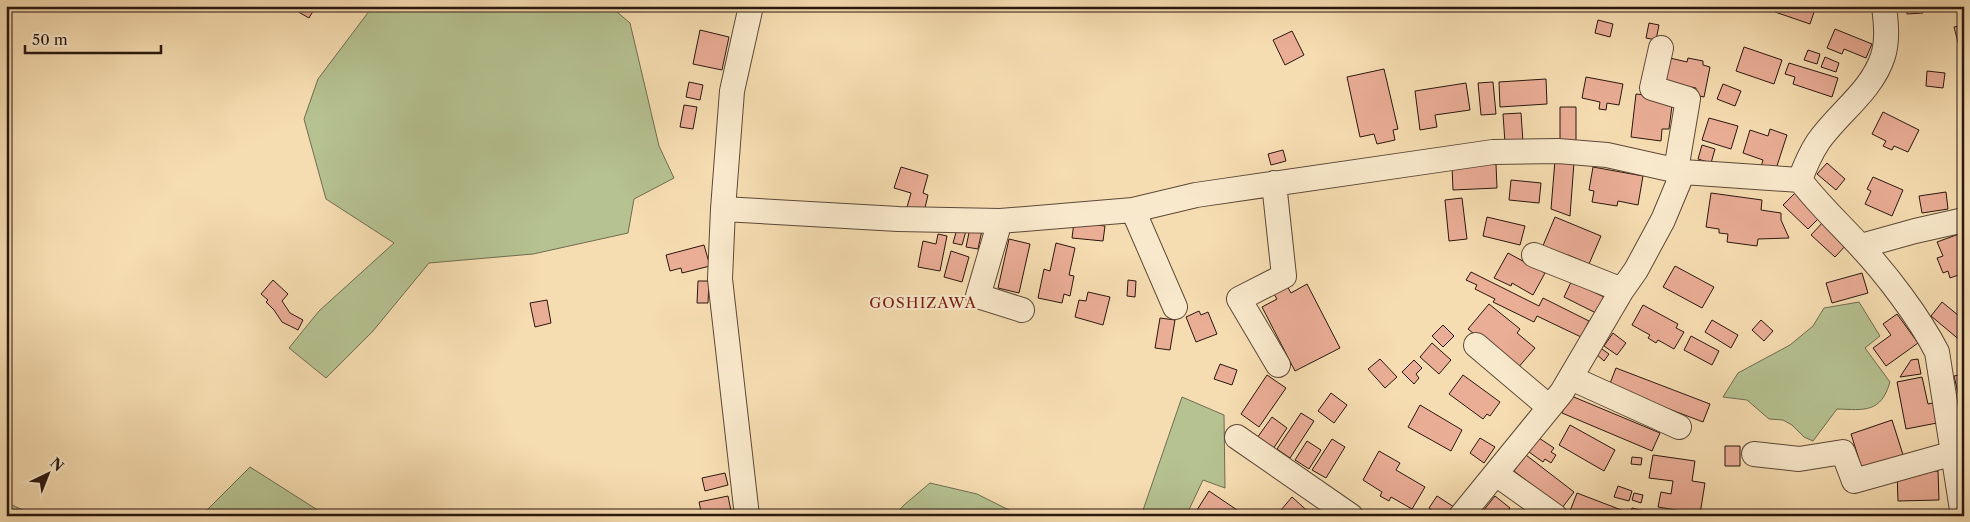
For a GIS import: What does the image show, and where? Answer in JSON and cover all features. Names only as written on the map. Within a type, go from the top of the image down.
[{"type":"street","points":[[747,516],[720,279],[732,91],[751,6]]},
{"type":"street","points":[[1800,180],[1806,160],[1819,140],[1869,82],[1883,56],[1887,30],[1884,6]]},
{"type":"street","points":[[1461,516],[1571,378],[1622,290],[1636,270],[1663,220],[1679,171],[1688,99],[1652,88],[1661,48]]},
{"type":"street","points":[[723,209],[898,219],[1000,221],[1133,210],[1196,195],[1492,152],[1558,151],[1607,155],[1679,171],[1800,180],[1836,222],[1861,246],[1925,329],[1937,352],[1963,516]]},
{"type":"street","points":[[1274,183],[1284,276],[1240,299],[1278,365]]},
{"type":"street","points":[[1133,210],[1175,307]]},
{"type":"street","points":[[1861,246],[1964,220]]},
{"type":"street","points":[[1000,221],[978,296],[1022,310]]},
{"type":"street","points":[[1534,254],[1622,290]]},
{"type":"street","points":[[1476,345],[1549,407]]},
{"type":"street","points":[[1571,378],[1678,427]]},
{"type":"street","points":[[1237,437],[1351,516]]},
{"type":"street","points":[[1754,454],[1800,460],[1843,452],[1854,481],[1954,452]]},
{"type":"street","points":[[1496,474],[1555,516]]},
{"type":"green space","points":[[373,6],[610,6],[630,23],[659,146],[674,178],[634,199],[628,233],[533,254],[429,263],[373,331],[326,378],[289,348],[319,311],[394,243],[326,199],[304,119],[318,79]]},
{"type":"green space","points":[[1859,302],[1880,336],[1865,348],[1890,382],[1882,399],[1877,404],[1871,408],[1856,410],[1837,409],[1813,441],[1804,437],[1792,425],[1783,420],[1769,419],[1747,400],[1723,397],[1738,373],[1790,345],[1813,326],[1824,308]]},
{"type":"green space","points":[[1182,397],[1224,415],[1225,488],[1203,480],[1186,516],[1141,516]]},
{"type":"green space","points":[[250,467],[327,516],[201,516]]},
{"type":"green space","points":[[930,483],[977,494],[1021,516],[894,516]]},
{"type":"green space","points":[[6,502],[35,516],[6,516]]},
{"type":"building","points":[[288,6],[316,6],[309,18]]},
{"type":"building","points":[[1653,6],[1668,6],[1666,12]]},
{"type":"building","points":[[1777,6],[1816,6],[1810,24],[1775,12]]},
{"type":"building","points":[[1906,6],[1922,6],[1923,13],[1907,14]]},
{"type":"building","points":[[1957,6],[1964,6],[1964,11],[1956,11]]},
{"type":"building","points":[[1598,20],[1613,24],[1610,37],[1595,33]]},
{"type":"building","points":[[1964,20],[1964,66],[1954,27],[1962,25],[1961,21]]},
{"type":"building","points":[[1649,23],[1659,25],[1656,40],[1646,38]]},
{"type":"building","points":[[1835,29],[1872,44],[1866,58],[1844,49],[1842,54],[1827,48]]},
{"type":"building","points":[[700,30],[729,37],[722,70],[693,64]]},
{"type":"building","points":[[1292,31],[1304,55],[1285,65],[1273,40]]},
{"type":"building","points":[[1744,47],[1782,60],[1774,84],[1736,71]]},
{"type":"building","points":[[1808,50],[1820,54],[1817,64],[1804,60]]},
{"type":"building","points":[[1825,57],[1839,63],[1836,72],[1821,67]]},
{"type":"building","points":[[1670,58],[1687,62],[1688,58],[1703,61],[1703,65],[1710,67],[1704,97],[1695,95],[1696,88],[1665,82]]},
{"type":"building","points":[[1789,63],[1838,78],[1832,97],[1793,84],[1795,77],[1785,74]]},
{"type":"building","points":[[1384,69],[1398,129],[1393,130],[1395,140],[1377,144],[1374,134],[1360,137],[1347,77]]},
{"type":"building","points":[[1927,71],[1945,73],[1943,88],[1926,86]]},
{"type":"building","points":[[1586,77],[1623,84],[1619,105],[1607,103],[1606,110],[1599,109],[1600,102],[1582,98]]},
{"type":"building","points":[[1546,79],[1547,104],[1500,107],[1499,82]]},
{"type":"building","points":[[689,82],[703,85],[700,100],[686,97]]},
{"type":"building","points":[[1493,82],[1496,114],[1481,115],[1478,83]]},
{"type":"building","points":[[1466,83],[1470,110],[1435,115],[1437,127],[1420,130],[1415,91]]},
{"type":"building","points":[[1723,84],[1741,91],[1735,106],[1717,99]]},
{"type":"building","points":[[1636,94],[1673,98],[1669,129],[1662,129],[1661,141],[1631,137]]},
{"type":"building","points":[[684,105],[697,107],[693,129],[680,127]]},
{"type":"building","points":[[1560,107],[1576,107],[1576,145],[1560,144]]},
{"type":"building","points":[[1883,112],[1919,130],[1908,152],[1894,146],[1892,150],[1883,146],[1886,141],[1872,134]]},
{"type":"building","points":[[1521,113],[1523,142],[1505,143],[1503,114]]},
{"type":"building","points":[[1709,118],[1738,126],[1731,149],[1702,140]]},
{"type":"building","points":[[1770,129],[1787,135],[1775,172],[1761,167],[1763,160],[1743,153],[1750,130],[1768,136]]},
{"type":"building","points":[[1702,145],[1715,149],[1711,163],[1698,159]]},
{"type":"building","points":[[1283,150],[1286,161],[1271,165],[1268,154]]},
{"type":"building","points":[[1555,160],[1574,162],[1570,216],[1551,209]]},
{"type":"building","points":[[1827,163],[1845,179],[1836,190],[1817,174]]},
{"type":"building","points":[[1496,164],[1497,188],[1453,190],[1452,166]]},
{"type":"building","points":[[901,167],[928,175],[923,193],[928,195],[924,212],[907,207],[911,193],[894,188]]},
{"type":"building","points":[[1593,167],[1643,176],[1638,205],[1618,201],[1617,206],[1592,202],[1594,191],[1589,190]]},
{"type":"building","points":[[1873,177],[1903,190],[1892,216],[1865,204],[1871,191],[1867,189]]},
{"type":"building","points":[[1511,180],[1541,183],[1539,203],[1509,200]]},
{"type":"building","points":[[1946,192],[1948,209],[1922,213],[1919,196]]},
{"type":"building","points":[[1711,193],[1762,200],[1761,210],[1781,213],[1781,220],[1789,238],[1758,239],[1757,246],[1727,242],[1728,234],[1719,233],[1719,229],[1706,227]]},
{"type":"building","points":[[1795,193],[1820,217],[1808,229],[1783,205]]},
{"type":"building","points":[[1462,198],[1467,239],[1449,241],[1445,200]]},
{"type":"building","points":[[1487,217],[1525,226],[1520,245],[1483,236]]},
{"type":"building","points":[[1555,217],[1601,236],[1589,264],[1568,255],[1567,258],[1542,248]]},
{"type":"building","points":[[1824,221],[1848,243],[1835,257],[1811,235]]},
{"type":"building","points":[[1074,222],[1105,226],[1103,241],[1072,238]]},
{"type":"building","points":[[970,228],[982,230],[978,249],[966,247]]},
{"type":"building","points":[[957,229],[966,231],[962,245],[953,243]]},
{"type":"building","points":[[938,234],[947,236],[940,271],[918,267],[923,241],[936,244]]},
{"type":"building","points":[[1959,234],[1964,248],[1964,273],[1950,278],[1948,271],[1943,273],[1937,258],[1943,256],[1937,242]]},
{"type":"building","points":[[1009,239],[1030,244],[1019,293],[998,288]]},
{"type":"building","points":[[1056,243],[1075,248],[1069,275],[1074,276],[1070,296],[1064,294],[1062,303],[1038,298],[1044,269],[1050,271]]},
{"type":"building","points":[[704,245],[710,266],[682,273],[681,268],[670,271],[666,255]]},
{"type":"building","points":[[951,251],[969,257],[962,282],[944,277]]},
{"type":"building","points":[[1508,253],[1545,273],[1533,295],[1512,283],[1511,286],[1494,278]]},
{"type":"building","points":[[1675,266],[1714,287],[1702,308],[1663,287]]},
{"type":"building","points":[[1471,272],[1539,306],[1543,298],[1589,321],[1581,337],[1537,316],[1534,322],[1493,302],[1495,299],[1475,289],[1477,285],[1466,280]]},
{"type":"building","points":[[1862,273],[1868,293],[1832,303],[1826,283]]},
{"type":"building","points":[[1573,278],[1583,287],[1604,297],[1596,313],[1564,297]]},
{"type":"building","points":[[273,280],[288,294],[282,301],[290,313],[303,320],[298,330],[282,322],[266,302],[268,300],[261,294]]},
{"type":"building","points":[[1128,280],[1136,281],[1135,297],[1127,296]]},
{"type":"building","points":[[698,281],[709,281],[708,303],[697,303]]},
{"type":"building","points":[[1286,284],[1291,293],[1307,284],[1340,348],[1295,371],[1262,307],[1277,299],[1272,291]]},
{"type":"building","points":[[1088,292],[1110,297],[1103,325],[1075,317],[1079,300],[1086,301]]},
{"type":"building","points":[[547,300],[551,323],[535,327],[530,303]]},
{"type":"building","points":[[1942,302],[1964,320],[1962,342],[1931,316]]},
{"type":"building","points":[[1489,304],[1520,329],[1517,333],[1535,348],[1517,369],[1468,329]]},
{"type":"building","points":[[1643,305],[1678,324],[1676,328],[1684,332],[1674,349],[1658,340],[1656,343],[1648,338],[1650,335],[1632,325]]},
{"type":"building","points":[[1199,311],[1201,315],[1208,312],[1217,334],[1196,342],[1186,317]]},
{"type":"building","points":[[1897,314],[1918,343],[1886,366],[1873,348],[1891,335],[1883,324]]},
{"type":"building","points":[[1160,318],[1175,320],[1170,350],[1155,348]]},
{"type":"building","points":[[1712,320],[1738,335],[1731,348],[1705,332]]},
{"type":"building","points":[[1761,320],[1773,331],[1764,341],[1752,330]]},
{"type":"building","points":[[1443,325],[1454,336],[1443,347],[1432,336]]},
{"type":"building","points":[[1613,333],[1626,343],[1617,355],[1604,346]]},
{"type":"building","points":[[1691,336],[1719,351],[1712,365],[1684,350]]},
{"type":"building","points":[[1432,343],[1451,360],[1439,374],[1420,357]]},
{"type":"building","points":[[1599,347],[1609,354],[1604,361],[1595,353]]},
{"type":"building","points":[[1380,359],[1397,377],[1385,388],[1368,369]]},
{"type":"building","points":[[1918,359],[1921,374],[1900,377],[1911,360]]},
{"type":"building","points":[[1414,360],[1422,368],[1416,374],[1419,378],[1414,384],[1402,372]]},
{"type":"building","points":[[1220,364],[1237,370],[1232,385],[1214,379]]},
{"type":"building","points":[[1616,368],[1710,404],[1703,422],[1609,386]]},
{"type":"building","points":[[1964,374],[1964,396],[1959,397],[1954,376]]},
{"type":"building","points":[[1267,375],[1286,388],[1259,427],[1241,414]]},
{"type":"building","points":[[1463,375],[1500,402],[1490,416],[1487,414],[1483,419],[1449,394]]},
{"type":"building","points":[[1922,377],[1928,404],[1933,403],[1937,423],[1906,429],[1897,382]]},
{"type":"building","points":[[1331,393],[1347,405],[1334,423],[1318,411]]},
{"type":"building","points":[[1569,395],[1660,433],[1652,451],[1562,413]]},
{"type":"building","points":[[1420,405],[1462,430],[1451,451],[1408,427]]},
{"type":"building","points":[[1301,413],[1314,421],[1290,458],[1277,449]]},
{"type":"building","points":[[1272,417],[1287,428],[1273,449],[1257,438]]},
{"type":"building","points":[[1892,420],[1904,458],[1863,472],[1851,434]]},
{"type":"building","points":[[1570,425],[1615,450],[1604,471],[1559,445]]},
{"type":"building","points":[[1480,438],[1495,447],[1484,463],[1470,453]]},
{"type":"building","points":[[1539,438],[1554,448],[1551,452],[1556,455],[1551,463],[1545,459],[1543,462],[1529,452]]},
{"type":"building","points":[[1332,439],[1345,447],[1326,478],[1312,470]]},
{"type":"building","points":[[1307,441],[1321,450],[1309,469],[1295,460]]},
{"type":"building","points":[[1725,446],[1740,446],[1740,466],[1725,466]]},
{"type":"building","points":[[1379,451],[1400,463],[1396,470],[1425,487],[1412,509],[1391,497],[1389,501],[1380,496],[1382,492],[1363,480]]},
{"type":"building","points":[[1526,455],[1574,492],[1562,508],[1514,471]]},
{"type":"building","points":[[1653,455],[1695,461],[1692,481],[1705,483],[1700,514],[1658,507],[1661,492],[1671,494],[1673,481],[1649,478]]},
{"type":"building","points":[[1632,457],[1642,458],[1641,465],[1631,464]]},
{"type":"building","points":[[1938,471],[1939,500],[1898,501],[1897,472]]},
{"type":"building","points":[[725,473],[728,485],[705,491],[702,478]]},
{"type":"building","points":[[1618,486],[1632,491],[1629,501],[1614,497]]},
{"type":"building","points":[[1209,491],[1246,516],[1205,516],[1197,510]]},
{"type":"building","points":[[1577,493],[1624,511],[1622,516],[1582,516],[1570,511]]},
{"type":"building","points":[[1634,493],[1643,495],[1641,503],[1632,500]]},
{"type":"building","points":[[728,496],[732,516],[702,516],[699,502]]},
{"type":"building","points":[[1437,496],[1454,507],[1449,516],[1440,516],[1429,508]]},
{"type":"building","points":[[1495,496],[1510,508],[1504,516],[1479,516]]},
{"type":"building","points":[[1292,497],[1313,516],[1287,516],[1281,510]]},
{"type":"building","points":[[1632,508],[1665,516],[1630,516]]},
{"type":"district","name":"GOSHIZAWA","points":[[923,303]]}]
